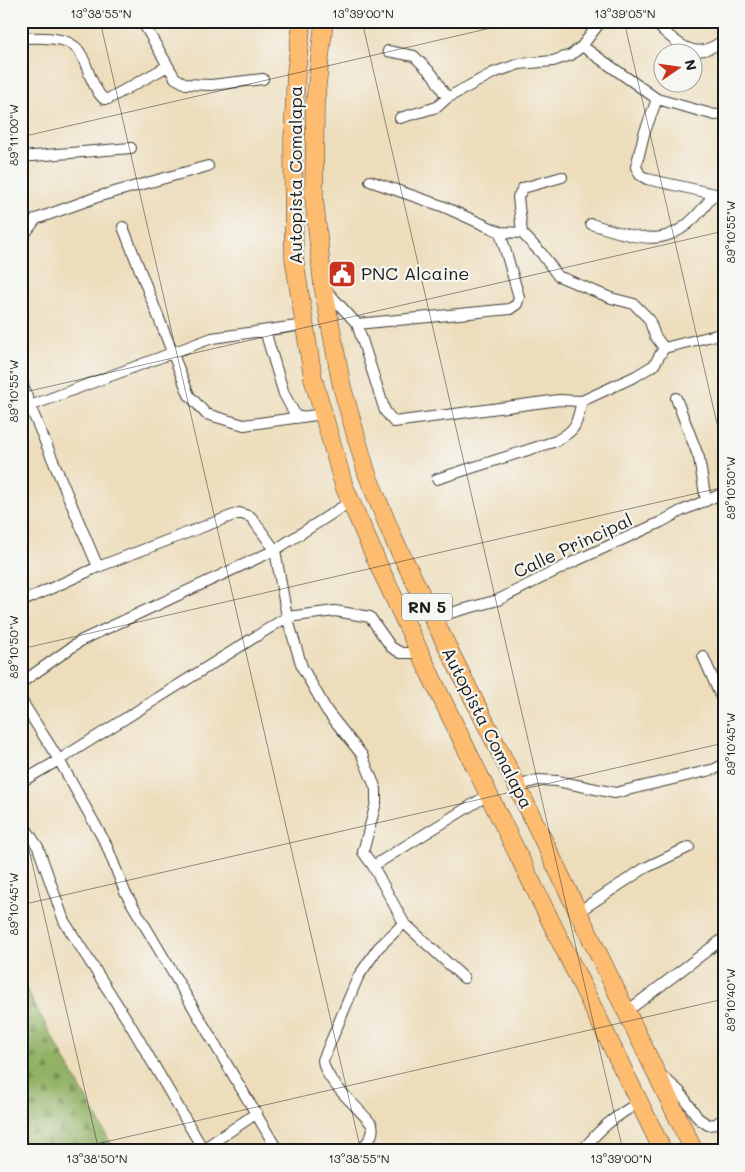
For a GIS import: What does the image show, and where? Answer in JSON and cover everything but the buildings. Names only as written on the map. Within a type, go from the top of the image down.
[{"type":"highway","name":"Autopista Comalapa","points":[[302,21],[296,72],[293,141],[294,258],[313,378],[350,502],[488,794],[663,1151]]},
{"type":"highway","name":"Autopista Comalapa","points":[[324,21],[315,104],[314,197],[323,286],[342,387],[367,474],[394,540],[517,786],[694,1151]]},
{"type":"street","points":[[142,21],[176,78],[186,84],[211,85],[263,79]]},
{"type":"street","points":[[400,118],[438,107],[447,98],[493,73],[519,64],[553,61],[571,55],[582,46],[601,21]]},
{"type":"street","points":[[656,21],[658,26],[681,45],[692,51],[708,49],[724,40]]},
{"type":"street","points":[[21,38],[65,41],[74,45],[81,54],[96,88],[104,99],[108,99],[168,66]]},
{"type":"street","points":[[582,46],[657,99],[714,114],[724,114]]},
{"type":"street","points":[[388,51],[414,56],[433,75],[447,98]]},
{"type":"street","points":[[657,99],[644,134],[636,168],[640,176],[719,195]]},
{"type":"street","points":[[21,157],[131,148]]},
{"type":"street","points":[[21,239],[36,219],[100,196],[208,166]]},
{"type":"street","points":[[562,177],[523,188],[518,197],[522,233],[542,254],[558,276],[611,298],[634,304],[649,319],[655,336],[664,348]]},
{"type":"street","points":[[370,181],[442,206],[500,232],[522,233]]},
{"type":"street","points":[[592,224],[631,236],[650,238],[666,236],[685,227],[719,195]]},
{"type":"street","points":[[123,227],[189,395],[206,414],[244,425],[323,414]]},
{"type":"street","points":[[357,324],[510,309],[517,304],[519,296],[500,232]]},
{"type":"street","points":[[323,286],[357,324],[385,411],[394,422],[560,400],[582,401],[654,365],[664,348],[724,333]]},
{"type":"street","points":[[30,406],[212,338],[304,325]]},
{"type":"street","points":[[265,331],[284,394],[297,418]]},
{"type":"street","points":[[21,380],[30,406],[98,567]]},
{"type":"street","points":[[676,398],[699,458],[706,501]]},
{"type":"street","points":[[437,480],[556,441],[569,433],[576,425],[582,401]]},
{"type":"street","name":"Calle Principal","points":[[432,618],[498,600],[681,511],[724,493]]},
{"type":"street","points":[[21,684],[82,640],[276,550],[350,502]]},
{"type":"street","points":[[21,602],[98,567],[239,513],[251,516],[276,550],[287,617],[302,667],[327,711],[362,755],[376,789],[376,803],[363,852],[373,866],[404,923],[464,978]]},
{"type":"street","points":[[21,782],[287,617],[335,610],[370,617],[391,647],[401,653],[420,653]]},
{"type":"street","points":[[703,656],[724,704]]},
{"type":"street","points":[[21,700],[59,760],[106,844],[125,892],[278,1151]]},
{"type":"street","points":[[517,786],[538,780],[558,781],[615,793],[715,769],[724,764]]},
{"type":"street","points":[[373,866],[488,794]]},
{"type":"street","points":[[21,821],[38,847],[64,921],[131,1026],[202,1150],[257,1113]]},
{"type":"street","points":[[578,912],[645,868],[689,847]]},
{"type":"street","points":[[360,1151],[372,1136],[372,1125],[343,1094],[325,1069],[323,1060],[358,977],[378,948],[404,923]]},
{"type":"street","points":[[626,1012],[724,938]]},
{"type":"street","points":[[655,1071],[680,1092],[698,1118],[703,1122],[708,1125],[716,1124],[724,1118]]},
{"type":"street","points":[[582,1151],[593,1137],[615,1116],[640,1102]]},
{"type":"green space","points":[[21,980],[115,1151],[21,1151]]},
{"type":"place","name":"PNC Alcaine","points":[[342,274]]}]
